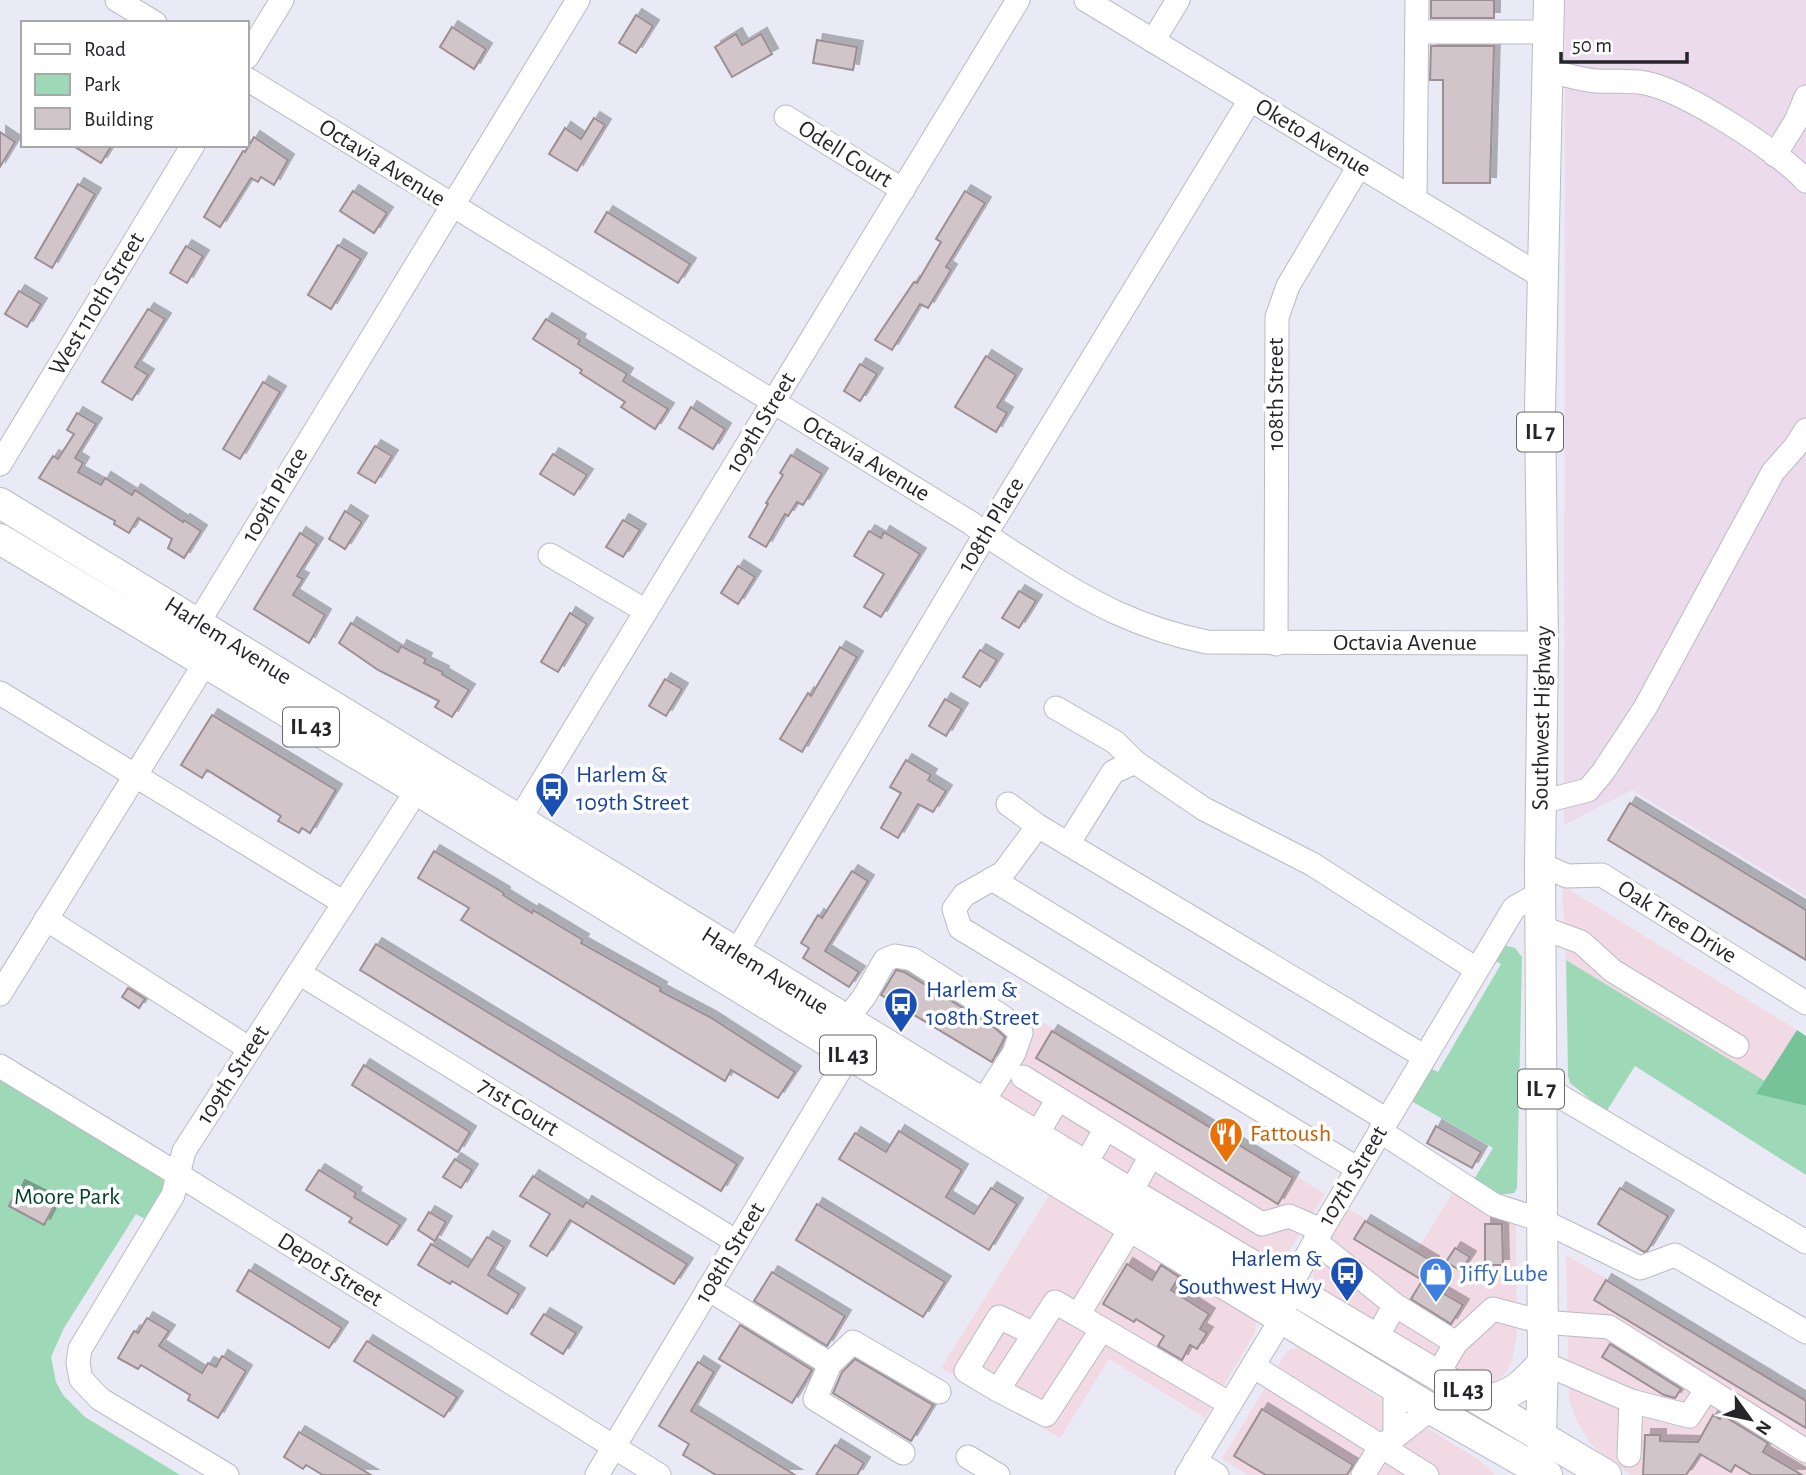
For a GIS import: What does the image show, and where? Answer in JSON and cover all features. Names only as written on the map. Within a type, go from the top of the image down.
[{"type":"main road","name":"Southwest Highway","points":[[1539,1472],[1543,1363],[1540,878],[1543,643],[1540,409],[1549,0]]},
{"type":"main road","name":"Harlem Avenue","points":[[0,503],[198,622],[512,833],[853,1036],[982,1103],[1606,1475]]},
{"type":"main road","name":"Harlem Avenue","points":[[0,539],[417,790],[512,833],[736,953],[1131,1227],[1539,1472]]},
{"type":"main road","points":[[1484,1402],[1508,1395],[1523,1385],[1543,1363]]},
{"type":"street","points":[[117,0],[152,21]]},
{"type":"street","points":[[248,55],[282,0]]},
{"type":"street","name":"109th Place","points":[[198,622],[578,0]]},
{"type":"street","name":"109th Street","points":[[512,833],[1018,0]]},
{"type":"street","name":"Oketo Avenue","points":[[1086,0],[1541,276]]},
{"type":"street","points":[[1153,41],[1178,0]]},
{"type":"street","points":[[1415,200],[1417,0]]},
{"type":"street","points":[[1417,32],[1549,32]]},
{"type":"street","points":[[1548,71],[1592,81],[1642,82],[1661,87],[1704,108],[1775,155],[1806,181]]},
{"type":"street","name":"Octavia Avenue","points":[[248,80],[971,523],[985,535],[1075,592],[1154,630],[1207,642],[1543,643]]},
{"type":"street","points":[[1775,155],[1796,121],[1806,97]]},
{"type":"street","name":"108th Place","points":[[736,953],[985,535],[1250,100]]},
{"type":"street","name":"Odell Court","points":[[786,117],[903,190]]},
{"type":"street","name":"West 110th Street","points":[[0,464],[192,147]]},
{"type":"street","name":"108th Street","points":[[1276,644],[1277,317],[1288,286],[1359,166]]},
{"type":"street","points":[[1541,802],[1588,790],[1603,772],[1645,708],[1773,472],[1806,430]]},
{"type":"street","points":[[550,555],[646,611]]},
{"type":"street","points":[[0,994],[205,663],[198,622]]},
{"type":"street","points":[[0,692],[344,903]]},
{"type":"street","points":[[1056,708],[1115,742],[1135,762],[1205,809],[1312,864],[1476,969]]},
{"type":"street","points":[[1068,844],[1113,772],[1135,762]]},
{"type":"street","name":"109th Street","points":[[227,1475],[100,1399],[81,1380],[78,1372],[80,1349],[173,1195],[184,1152],[417,790]]},
{"type":"street","points":[[1008,804],[1038,826],[1424,1057]]},
{"type":"street","points":[[1038,826],[1003,873],[964,895],[954,909],[960,928],[1358,1168]]},
{"type":"street","name":"Oak Tree Drive","points":[[1540,878],[1602,875],[1806,1003]]},
{"type":"street","name":"107th Street","points":[[1191,1468],[1282,1318],[1289,1288],[1358,1168],[1514,908],[1540,878]]},
{"type":"street","points":[[992,879],[1384,1125],[1494,1205],[1541,1220],[1640,1268],[1675,1255],[1806,1332]]},
{"type":"street","points":[[46,919],[250,1049]]},
{"type":"street","points":[[1540,927],[1581,942],[1612,971],[1737,1046]]},
{"type":"street","name":"108th Street","points":[[597,1475],[737,1242],[853,1036],[864,997],[884,960],[895,956],[912,959],[1003,1017],[1021,1033],[1014,1053],[982,1103]]},
{"type":"street","name":"71st Court","points":[[299,973],[737,1242]]},
{"type":"street","name":"Depot Street","points":[[0,1066],[659,1475]]},
{"type":"street","points":[[1023,1077],[1262,1224],[1289,1216],[1318,1236],[1395,1305],[1456,1343]]},
{"type":"street","points":[[1541,1085],[1806,1242]]},
{"type":"street","points":[[1036,1136],[1058,1099]]},
{"type":"street","points":[[1084,1165],[1106,1128]]},
{"type":"street","points":[[1130,1193],[1151,1156]]},
{"type":"street","points":[[1078,1315],[1131,1227]]},
{"type":"street","points":[[709,1289],[830,1364]]},
{"type":"street","points":[[998,1390],[1055,1303],[1230,1404]]},
{"type":"street","points":[[1375,1339],[1395,1305]]},
{"type":"street","points":[[1437,1375],[1456,1343],[1493,1309],[1542,1322],[1609,1327],[1806,1451]]},
{"type":"street","points":[[1034,1334],[999,1317],[966,1371],[1046,1415],[1102,1329]]},
{"type":"street","points":[[902,1452],[815,1399],[830,1364],[853,1342],[939,1392]]},
{"type":"street","points":[[1543,1363],[1631,1401],[1689,1416],[1707,1389]]},
{"type":"street","points":[[1253,1366],[1388,1442],[1427,1475]]},
{"type":"street","points":[[1388,1442],[1395,1386]]},
{"type":"street","points":[[1629,1455],[1631,1401]]},
{"type":"street","points":[[1363,1475],[1388,1442],[1431,1409]]},
{"type":"street","points":[[968,1457],[998,1475]]},
{"type":"street","points":[[1191,1468],[1217,1475]]},
{"type":"shaded area","points":[[1565,0],[1806,0],[1806,896],[1632,790],[1564,825]]},
{"type":"shaded area","points":[[1562,885],[1797,1030],[1765,1081],[1566,960]]},
{"type":"shaded area","points":[[1040,1021],[1325,1194],[1286,1256],[1274,1261],[994,1095]]},
{"type":"shaded area","points":[[1456,1187],[1516,1225],[1517,1335],[1512,1360],[1506,1373],[1489,1386],[1478,1386],[1315,1286],[1315,1258],[1343,1206],[1418,1249]]},
{"type":"shaded area","points":[[1052,1191],[1252,1312],[1256,1323],[1255,1332],[1205,1418],[1109,1359],[1060,1438],[941,1368]]},
{"type":"shaded area","points":[[1566,1255],[1806,1398],[1806,1475],[1631,1475],[1607,1459],[1589,1442],[1569,1400]]},
{"type":"shaded area","points":[[1298,1347],[1308,1349],[1380,1399],[1478,1459],[1495,1475],[1248,1475],[1222,1459],[1284,1356],[1289,1350]]},
{"type":"green space","points":[[1504,945],[1515,948],[1522,957],[1517,1188],[1514,1193],[1502,1194],[1487,1190],[1473,1181],[1493,1148],[1406,1098],[1426,1066],[1438,1072],[1501,964],[1489,958]]},
{"type":"green space","points":[[1566,960],[1765,1081],[1757,1094],[1806,1106],[1806,1175],[1635,1066],[1606,1112],[1570,1083]]},
{"type":"green space","points":[[1797,1030],[1806,1036],[1806,1106],[1756,1094]]},
{"type":"green space","name":"Moore Park","points":[[0,1078],[162,1178],[165,1186],[148,1221],[136,1214],[64,1328],[51,1357],[56,1382],[63,1395],[85,1417],[180,1475],[0,1475]]},
{"type":"building","points":[[1431,0],[1494,0],[1494,18],[1431,18]]},
{"type":"building","points":[[636,15],[653,26],[636,53],[619,43]]},
{"type":"building","points":[[452,27],[486,49],[474,69],[440,47]]},
{"type":"building","points":[[736,34],[742,45],[761,34],[772,54],[732,77],[715,47]]},
{"type":"building","points":[[817,40],[857,47],[853,70],[813,63]]},
{"type":"building","points":[[1431,46],[1494,46],[1490,183],[1443,183],[1443,80],[1430,80]]},
{"type":"building","points":[[594,118],[605,125],[577,171],[549,154],[565,128],[581,139]]},
{"type":"building","points":[[0,132],[15,142],[0,167]]},
{"type":"building","points":[[254,137],[288,160],[274,185],[261,177],[258,182],[251,178],[220,227],[204,217]]},
{"type":"building","points":[[75,147],[111,147],[101,163]]},
{"type":"building","points":[[78,184],[95,194],[52,268],[35,258]]},
{"type":"building","points":[[353,191],[387,213],[374,233],[340,211]]},
{"type":"building","points":[[965,191],[985,203],[946,267],[951,270],[928,308],[920,304],[892,350],[875,340],[914,282],[917,283],[941,242],[936,239]]},
{"type":"building","points":[[607,212],[690,264],[678,283],[595,232]]},
{"type":"building","points":[[338,245],[361,259],[331,309],[308,295]]},
{"type":"building","points":[[186,246],[203,256],[187,283],[170,273]]},
{"type":"building","points":[[19,291],[41,304],[27,327],[5,314]]},
{"type":"building","points":[[148,309],[165,319],[135,367],[148,375],[132,400],[102,382]]},
{"type":"building","points":[[546,319],[580,340],[578,344],[627,374],[623,381],[668,409],[655,429],[621,407],[625,402],[580,373],[582,370],[533,339]]},
{"type":"building","points":[[986,356],[1016,375],[997,407],[1007,413],[996,432],[955,407]]},
{"type":"building","points":[[860,364],[877,374],[860,401],[844,391]]},
{"type":"building","points":[[263,382],[280,392],[240,459],[223,449]]},
{"type":"building","points":[[691,407],[725,429],[713,449],[679,428]]},
{"type":"building","points":[[77,413],[96,424],[75,458],[83,463],[78,472],[101,485],[105,478],[132,495],[135,490],[201,531],[184,558],[168,548],[172,539],[138,518],[129,533],[114,524],[115,521],[39,478],[53,456],[58,459],[74,434],[67,430]]},
{"type":"building","points":[[375,446],[392,456],[375,483],[358,473]]},
{"type":"building","points":[[553,454],[587,475],[574,495],[540,474]]},
{"type":"building","points":[[791,455],[822,474],[803,505],[797,502],[788,516],[785,514],[766,547],[749,537]]},
{"type":"building","points":[[345,511],[362,522],[345,549],[329,539]]},
{"type":"building","points":[[623,520],[640,530],[623,557],[606,547]]},
{"type":"building","points":[[869,531],[881,538],[884,532],[920,554],[881,617],[864,607],[884,574],[854,556]]},
{"type":"building","points":[[300,533],[317,544],[297,576],[303,579],[293,595],[325,615],[309,643],[254,609]]},
{"type":"building","points":[[738,566],[755,577],[738,604],[721,593]]},
{"type":"building","points":[[1019,591],[1036,601],[1019,628],[1002,618]]},
{"type":"building","points":[[570,613],[587,624],[558,672],[541,662]]},
{"type":"building","points":[[351,623],[398,652],[401,646],[426,659],[424,663],[469,690],[452,717],[435,707],[439,701],[378,670],[339,643]]},
{"type":"building","points":[[840,647],[857,657],[802,752],[780,739],[808,693],[811,696]]},
{"type":"building","points":[[980,650],[997,660],[980,687],[963,677]]},
{"type":"building","points":[[665,679],[682,689],[666,716],[649,706]]},
{"type":"building","points":[[945,699],[962,709],[946,736],[929,726]]},
{"type":"building","points":[[212,715],[336,790],[310,833],[302,828],[299,833],[278,821],[281,816],[207,770],[202,778],[181,765]]},
{"type":"building","points":[[906,760],[931,775],[928,780],[946,791],[933,812],[918,804],[898,838],[881,828],[901,793],[890,787]]},
{"type":"building","points":[[1630,803],[1806,910],[1806,960],[1608,840]]},
{"type":"building","points":[[434,851],[532,913],[533,910],[583,940],[581,943],[661,988],[660,991],[710,1017],[795,1072],[778,1098],[731,1070],[725,1081],[461,920],[469,908],[418,878]]},
{"type":"building","points":[[852,871],[868,881],[825,951],[859,972],[849,987],[803,958],[809,948],[801,943],[818,915],[822,918]]},
{"type":"building","points":[[376,944],[737,1164],[721,1191],[360,970]]},
{"type":"building","points":[[896,970],[937,992],[1005,1037],[992,1062],[881,995]]},
{"type":"building","points":[[128,988],[145,999],[139,1008],[122,997]]},
{"type":"building","points":[[1052,1031],[1293,1178],[1278,1204],[1036,1058]]},
{"type":"building","points":[[364,1065],[470,1132],[458,1152],[352,1085]]},
{"type":"building","points":[[1436,1126],[1481,1152],[1472,1168],[1427,1143]]},
{"type":"building","points":[[899,1131],[962,1170],[946,1197],[974,1214],[991,1188],[1017,1204],[989,1250],[839,1159],[855,1133],[886,1152]]},
{"type":"building","points":[[455,1159],[472,1170],[461,1188],[443,1177]]},
{"type":"building","points":[[319,1170],[356,1193],[354,1197],[400,1225],[387,1245],[349,1222],[352,1218],[306,1190]]},
{"type":"building","points":[[533,1176],[583,1207],[586,1202],[687,1264],[674,1284],[570,1220],[547,1256],[530,1246],[550,1214],[520,1196]]},
{"type":"building","points":[[19,1186],[55,1204],[44,1225],[9,1206]]},
{"type":"building","points":[[1620,1188],[1668,1216],[1647,1251],[1644,1252],[1598,1224]]},
{"type":"building","points":[[817,1204],[945,1282],[923,1317],[796,1240]]},
{"type":"building","points":[[429,1212],[446,1222],[435,1241],[418,1230]]},
{"type":"building","points":[[1365,1221],[1433,1262],[1422,1280],[1354,1239]]},
{"type":"building","points":[[1485,1224],[1502,1224],[1503,1265],[1485,1265]]},
{"type":"building","points":[[487,1237],[504,1247],[488,1275],[519,1294],[507,1314],[452,1281],[450,1284],[418,1265],[431,1244],[468,1267]]},
{"type":"building","points":[[1455,1248],[1470,1257],[1461,1271],[1446,1262]]},
{"type":"building","points":[[1127,1264],[1152,1280],[1161,1265],[1179,1277],[1171,1290],[1209,1314],[1200,1329],[1207,1333],[1197,1349],[1190,1345],[1182,1360],[1158,1346],[1164,1336],[1103,1304]]},
{"type":"building","points":[[249,1270],[342,1328],[329,1348],[237,1291]]},
{"type":"building","points":[[772,1272],[845,1316],[827,1346],[754,1301]]},
{"type":"building","points":[[1606,1280],[1806,1401],[1806,1428],[1594,1300]]},
{"type":"building","name":"Jiffy Lube","points":[[1422,1281],[1463,1305],[1451,1324],[1411,1299]]},
{"type":"building","points":[[544,1314],[576,1333],[563,1354],[531,1334]]},
{"type":"building","points":[[147,1318],[169,1331],[159,1346],[202,1373],[208,1363],[216,1367],[222,1356],[246,1371],[218,1418],[188,1400],[190,1395],[141,1365],[138,1369],[118,1358],[134,1331],[138,1333]]},
{"type":"building","points":[[740,1325],[812,1370],[792,1403],[719,1359]]},
{"type":"building","points":[[367,1341],[457,1397],[444,1417],[354,1361]]},
{"type":"building","points":[[1610,1344],[1681,1389],[1675,1398],[1664,1395],[1602,1357]]},
{"type":"building","points":[[855,1359],[933,1405],[911,1441],[833,1393],[842,1372]]},
{"type":"building","points":[[698,1362],[714,1372],[691,1411],[795,1475],[716,1475],[683,1455],[689,1444],[659,1426]]},
{"type":"building","points":[[1262,1409],[1353,1465],[1347,1475],[1266,1475],[1234,1456]]},
{"type":"building","points":[[1713,1415],[1720,1419],[1722,1415],[1768,1443],[1763,1452],[1802,1475],[1752,1475],[1735,1465],[1731,1472],[1700,1454],[1686,1475],[1643,1475],[1645,1435],[1660,1435],[1660,1441],[1698,1442]]},
{"type":"building","points":[[299,1432],[371,1475],[323,1475],[306,1465],[303,1469],[284,1457]]},
{"type":"building","points":[[835,1445],[864,1463],[857,1475],[816,1475]]},
{"type":"place","name":"Harlem & 109th Street","points":[[552,819]]},
{"type":"place","name":"Harlem & 108th Street","points":[[901,1034]]},
{"type":"place","name":"Fattoush","points":[[1226,1164]]},
{"type":"place","name":"Harlem & Southwest Hwy","points":[[1347,1303]]},
{"type":"place","name":"Jiffy Lube","points":[[1436,1304]]}]
